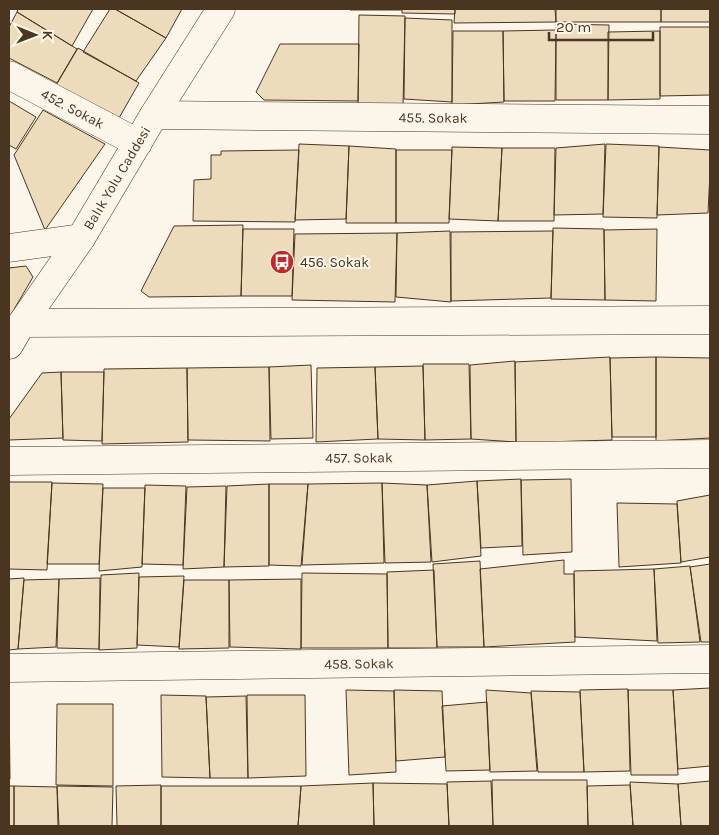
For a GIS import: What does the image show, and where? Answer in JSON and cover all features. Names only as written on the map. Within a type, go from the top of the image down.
[{"type":"street","name":"Balık Yolu Caddesi","points":[[16,334],[81,238],[154,115],[221,9]]},
{"type":"street","name":"452. Sokak","points":[[9,75],[138,143]]},
{"type":"street","name":"455. Sokak","points":[[154,115],[710,120]]},
{"type":"street","points":[[9,248],[81,238]]},
{"type":"street","points":[[16,334],[710,320]]},
{"type":"street","name":"457. Sokak","points":[[9,462],[710,454]]},
{"type":"street","name":"458. Sokak","points":[[9,668],[710,660]]},
{"type":"building","points":[[18,9],[93,9],[72,46],[17,12]]},
{"type":"building","points":[[110,9],[115,9],[166,38],[136,81],[83,52]]},
{"type":"building","points":[[115,9],[182,9],[166,38]]},
{"type":"building","points":[[402,9],[402,10],[350,10]]},
{"type":"building","points":[[402,9],[455,9],[455,14],[402,13]]},
{"type":"building","points":[[455,9],[555,9],[556,22],[454,23]]},
{"type":"building","points":[[556,9],[661,9],[661,22],[556,22]]},
{"type":"building","points":[[661,9],[710,9],[710,22],[661,22]]},
{"type":"building","points":[[17,12],[77,49],[57,83],[9,58],[9,27]]},
{"type":"building","points":[[359,15],[405,16],[403,106],[358,107]]},
{"type":"building","points":[[405,18],[452,20],[452,102],[404,99]]},
{"type":"building","points":[[556,24],[609,25],[608,100],[556,100]]},
{"type":"building","points":[[660,27],[710,27],[710,95],[660,96]]},
{"type":"building","points":[[556,30],[555,101],[504,101],[503,31]]},
{"type":"building","points":[[453,31],[503,31],[504,102],[452,105]]},
{"type":"building","points":[[660,31],[660,99],[608,100],[608,32]]},
{"type":"building","points":[[280,44],[359,44],[358,101],[264,100],[256,92]]},
{"type":"building","points":[[78,48],[139,83],[119,118],[55,87]]},
{"type":"building","points":[[9,101],[36,117],[16,149],[9,145]]},
{"type":"building","points":[[43,110],[105,144],[45,230],[14,155]]},
{"type":"building","points":[[299,144],[349,146],[346,219],[295,220]]},
{"type":"building","points":[[605,144],[603,214],[554,215],[556,148]]},
{"type":"building","points":[[606,144],[659,146],[657,218],[603,217]]},
{"type":"building","points":[[349,146],[396,149],[396,223],[346,223]]},
{"type":"building","points":[[452,147],[502,148],[498,221],[449,219]]},
{"type":"building","points":[[659,147],[710,150],[708,213],[657,215]]},
{"type":"building","points":[[502,148],[555,148],[554,221],[498,221]]},
{"type":"building","points":[[299,150],[295,222],[193,221],[194,180],[211,179],[211,155],[221,155],[221,151]]},
{"type":"building","points":[[396,150],[452,150],[449,223],[396,223]]},
{"type":"building","points":[[243,225],[241,296],[149,297],[141,291],[174,226]]},
{"type":"building","points":[[553,228],[604,229],[605,300],[551,299]]},
{"type":"building","points":[[243,229],[294,229],[292,296],[241,296]]},
{"type":"building","points":[[657,229],[656,301],[605,300],[604,230]]},
{"type":"building","points":[[450,231],[451,302],[396,297],[397,233]]},
{"type":"building","points":[[553,231],[551,298],[451,301],[451,232]]},
{"type":"building","points":[[397,233],[395,302],[292,300],[295,234]]},
{"type":"building","points":[[26,266],[33,277],[9,318],[9,268]]},
{"type":"building","points":[[610,357],[612,440],[516,443],[515,362]]},
{"type":"building","points":[[656,357],[710,358],[710,438],[656,441]]},
{"type":"building","points":[[656,357],[656,437],[612,437],[610,358]]},
{"type":"building","points":[[515,361],[516,442],[471,439],[470,365]]},
{"type":"building","points":[[423,364],[469,364],[471,439],[425,440]]},
{"type":"building","points":[[311,365],[313,438],[271,439],[269,367]]},
{"type":"building","points":[[423,366],[425,440],[378,439],[375,367]]},
{"type":"building","points":[[269,367],[270,441],[188,440],[187,368]]},
{"type":"building","points":[[375,367],[378,439],[316,442],[317,368]]},
{"type":"building","points":[[187,368],[188,442],[102,444],[104,369]]},
{"type":"building","points":[[61,372],[104,372],[102,441],[63,440]]},
{"type":"building","points":[[61,372],[63,438],[9,440],[9,419],[42,373]]},
{"type":"building","points":[[521,479],[522,546],[481,548],[477,481]]},
{"type":"building","points":[[571,479],[572,552],[523,555],[521,480]]},
{"type":"building","points":[[477,481],[481,556],[432,562],[427,485]]},
{"type":"building","points":[[9,482],[52,482],[47,570],[9,569]]},
{"type":"building","points":[[52,483],[103,484],[99,564],[47,564]]},
{"type":"building","points":[[382,483],[427,485],[431,562],[385,563]]},
{"type":"building","points":[[382,483],[384,563],[302,565],[308,484]]},
{"type":"building","points":[[269,484],[308,484],[301,566],[269,565]]},
{"type":"building","points":[[269,484],[269,566],[224,567],[227,486]]},
{"type":"building","points":[[145,485],[186,486],[183,565],[142,564]]},
{"type":"building","points":[[226,486],[224,567],[183,569],[187,487]]},
{"type":"building","points":[[103,488],[145,488],[142,567],[99,571]]},
{"type":"building","points":[[710,495],[710,557],[681,562],[677,501]]},
{"type":"building","points":[[617,503],[677,504],[681,563],[619,567]]},
{"type":"building","points":[[564,560],[564,574],[574,574],[575,642],[484,647],[480,569]]},
{"type":"building","points":[[480,561],[484,647],[437,647],[433,564]]},
{"type":"building","points":[[710,564],[710,642],[701,642],[690,567]]},
{"type":"building","points":[[690,566],[700,642],[658,643],[654,569]]},
{"type":"building","points":[[654,569],[657,641],[575,637],[574,571]]},
{"type":"building","points":[[434,570],[437,648],[388,648],[387,572]]},
{"type":"building","points":[[139,573],[137,648],[99,650],[101,575]]},
{"type":"building","points":[[302,573],[387,574],[388,648],[301,648]]},
{"type":"building","points":[[184,576],[179,647],[137,645],[139,577]]},
{"type":"building","points":[[24,578],[18,649],[9,650],[9,579]]},
{"type":"building","points":[[100,578],[99,649],[57,648],[59,579]]},
{"type":"building","points":[[59,579],[56,647],[18,649],[24,580]]},
{"type":"building","points":[[301,579],[301,649],[230,647],[229,580]]},
{"type":"building","points":[[184,580],[229,580],[229,648],[179,649]]},
{"type":"building","points":[[710,688],[710,766],[678,769],[673,690]]},
{"type":"building","points":[[628,689],[630,771],[584,772],[580,690]]},
{"type":"building","points":[[346,690],[394,691],[396,772],[349,775]]},
{"type":"building","points":[[394,690],[442,691],[445,757],[396,761]]},
{"type":"building","points":[[486,690],[531,693],[537,771],[490,772]]},
{"type":"building","points":[[628,690],[673,690],[678,775],[631,775]]},
{"type":"building","points":[[531,691],[580,692],[584,772],[538,772]]},
{"type":"building","points":[[9,695],[10,779],[9,780]]},
{"type":"building","points":[[161,695],[206,696],[210,778],[162,777]]},
{"type":"building","points":[[247,695],[305,695],[306,776],[248,778]]},
{"type":"building","points":[[246,696],[248,778],[210,778],[206,697]]},
{"type":"building","points":[[487,702],[490,770],[446,771],[442,706]]},
{"type":"building","points":[[57,704],[113,704],[113,786],[56,785]]},
{"type":"building","points":[[492,780],[587,780],[588,826],[493,826]]},
{"type":"building","points":[[491,781],[493,826],[449,826],[447,782]]},
{"type":"building","points":[[710,781],[710,826],[681,826],[678,784]]},
{"type":"building","points":[[630,782],[678,784],[681,826],[633,826]]},
{"type":"building","points":[[373,783],[447,784],[449,826],[374,826]]},
{"type":"building","points":[[373,783],[374,826],[298,826],[301,786]]},
{"type":"building","points":[[161,785],[161,826],[117,826],[116,786]]},
{"type":"building","points":[[630,785],[633,826],[588,826],[587,786]]},
{"type":"building","points":[[9,786],[14,786],[14,826],[9,826]]},
{"type":"building","points":[[14,786],[57,787],[58,826],[14,826]]},
{"type":"building","points":[[57,786],[113,787],[112,826],[59,826]]},
{"type":"building","points":[[161,786],[301,786],[298,826],[161,826]]},
{"type":"place","name":"456. Sokak","points":[[282,262]]}]
